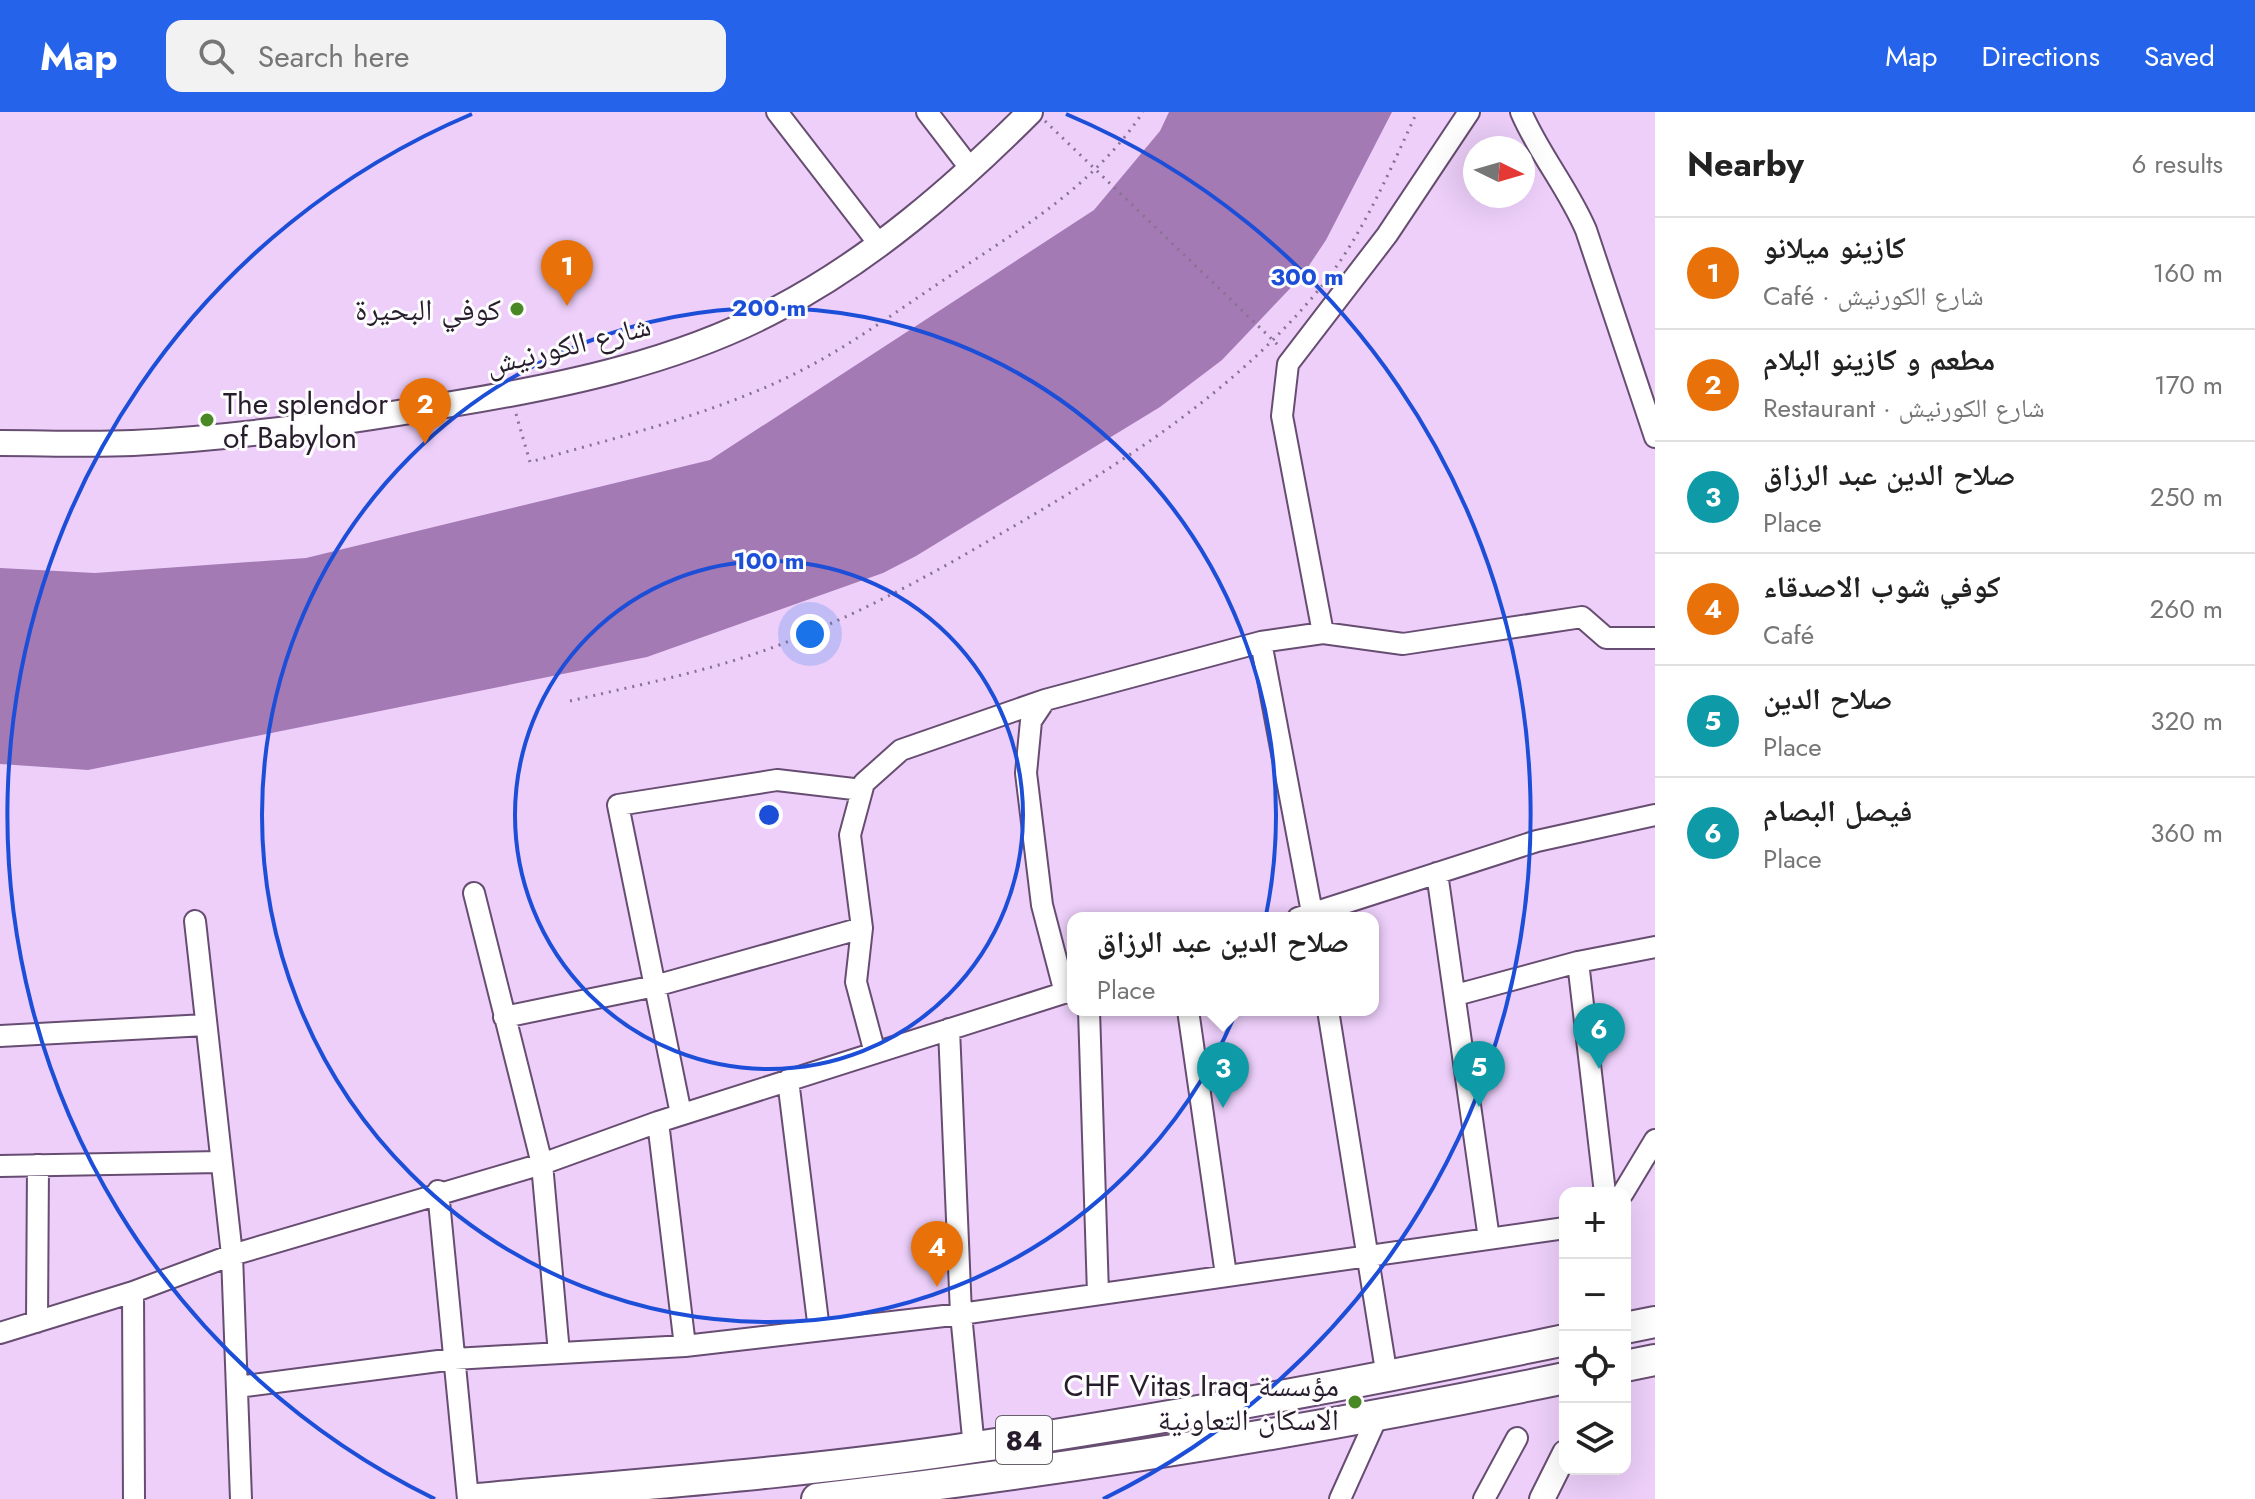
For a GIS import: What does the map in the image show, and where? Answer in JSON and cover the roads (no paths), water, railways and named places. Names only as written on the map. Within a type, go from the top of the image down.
[{"type":"main road","points":[[1631,1327],[1655,1322]]},
{"type":"main road","name":"84","points":[[477,1499],[611,1493],[974,1448],[1387,1377],[1559,1337]]},
{"type":"main road","points":[[1631,1365],[1655,1360]]},
{"type":"main road","name":"84","points":[[817,1499],[987,1489],[1377,1417],[1559,1379]]},
{"type":"street","points":[[777,112],[879,244]]},
{"type":"street","points":[[927,112],[970,168]]},
{"type":"street","name":"شارع الكورنيش","points":[[0,443],[135,443],[366,419],[510,395],[654,358],[747,324],[815,288],[879,244],[970,168],[1030,112]]},
{"type":"street","points":[[1323,633],[1282,416],[1290,357],[1387,235],[1469,112]]},
{"type":"street","points":[[1521,112],[1532,137],[1574,202],[1586,230],[1655,437]]},
{"type":"street","points":[[875,1053],[856,982],[862,928],[850,835],[864,783],[901,750],[1045,700],[1261,642],[1323,633],[1403,644],[1582,617],[1606,638],[1655,638]]},
{"type":"street","points":[[1261,642],[1307,912]]},
{"type":"street","points":[[1045,700],[1031,721],[1026,773],[1042,905],[1067,986]]},
{"type":"street","points":[[681,1114],[618,805],[777,780],[862,790]]},
{"type":"street","points":[[1320,912],[1537,841],[1655,815]]},
{"type":"street","points":[[1437,873],[1489,1239]]},
{"type":"street","points":[[474,893],[542,1164],[559,1353]]},
{"type":"street","points":[[195,921],[232,1255],[241,1499]]},
{"type":"street","points":[[504,1017],[655,986],[862,928]]},
{"type":"street","points":[[1456,995],[1578,962],[1655,947]]},
{"type":"street","points":[[1578,962],[1604,1187]]},
{"type":"street","points":[[0,1333],[133,1292],[232,1255],[438,1191],[542,1164],[681,1114],[1067,993]]},
{"type":"street","points":[[1089,1016],[1098,1294]]},
{"type":"street","points":[[1189,1016],[1226,1275]]},
{"type":"street","points":[[1329,1016],[1387,1377]]},
{"type":"street","points":[[0,1036],[206,1025]]},
{"type":"street","points":[[949,1029],[961,1314],[974,1448]]},
{"type":"street","points":[[788,1080],[819,1330]]},
{"type":"street","points":[[658,1122],[685,1346]]},
{"type":"street","points":[[1627,1187],[1655,1140]]},
{"type":"street","points":[[0,1166],[220,1162]]},
{"type":"street","points":[[37,1322],[38,1165]]},
{"type":"street","points":[[438,1191],[468,1499]]},
{"type":"street","points":[[237,1387],[454,1359],[685,1346],[961,1314],[1559,1229]]},
{"type":"street","points":[[133,1292],[134,1499]]},
{"type":"street","points":[[1340,1499],[1377,1417]]},
{"type":"street","points":[[1484,1499],[1517,1438]]},
{"type":"street","points":[[1542,1499],[1559,1465]]},
{"type":"place","name":"كازينو ميلانو","points":[[567,306]]},
{"type":"place","name":"كوفي البحيرة","points":[[517,309]]},
{"type":"place","name":"The splendor of Babylon","points":[[207,420]]},
{"type":"place","name":"مطعم و كازينو البلام","points":[[425,444]]},
{"type":"place","name":"فيصل البصام","points":[[1599,1069]]},
{"type":"place","name":"صلاح الدين","points":[[1479,1107]]},
{"type":"place","name":"صلاح الدين عبد الرزاق","points":[[1223,1108]]},
{"type":"place","name":"كوفي شوب الاصدقاء","points":[[937,1287]]},
{"type":"place","name":"CHF Vitas Iraq مؤسسة الاسكان التعاونية","points":[[1355,1402]]}]
